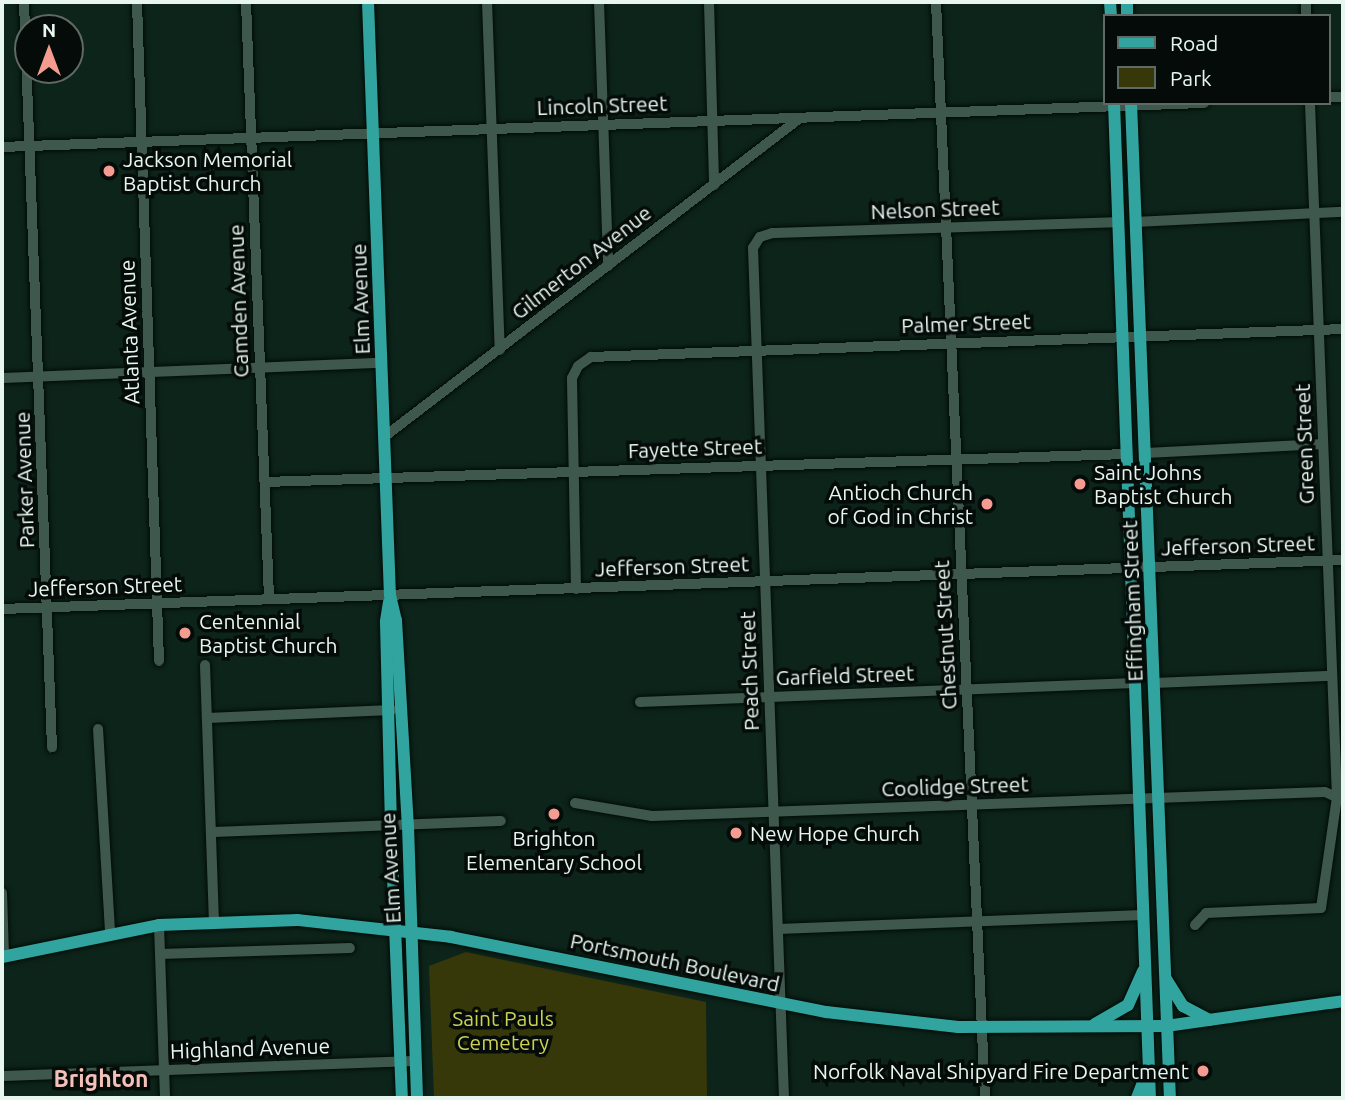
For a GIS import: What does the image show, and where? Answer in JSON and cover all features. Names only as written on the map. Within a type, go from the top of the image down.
[{"type":"main road","name":"Elm Avenue","points":[[368,2],[390,595],[386,622],[408,826],[417,1098]]},
{"type":"main road","name":"Effingham Street","points":[[1114,105],[1150,1098]]},
{"type":"main road","name":"Effingham Street","points":[[1131,105],[1170,1098]]},
{"type":"main road","name":"Elm Avenue","points":[[395,710],[391,827],[402,1098]]},
{"type":"main road","name":"Portsmouth Boulevard","points":[[3,957],[110,932],[159,925],[214,920],[298,920],[395,930],[864,1018],[982,1028],[1166,1026],[1343,1001]]},
{"type":"main road","points":[[1081,1028],[1108,1020],[1128,1005],[1146,960]]},
{"type":"main road","points":[[1163,973],[1182,1006],[1209,1021]]},
{"type":"main road","points":[[1137,1098],[1149,1051]]},
{"type":"street","name":"Parker Avenue","points":[[24,2],[52,747]]},
{"type":"street","name":"Atlanta Avenue","points":[[136,2],[159,661]]},
{"type":"street","name":"Camden Avenue","points":[[246,2],[269,599]]},
{"type":"street","points":[[486,2],[499,350]]},
{"type":"street","points":[[599,2],[608,266]]},
{"type":"street","points":[[709,2],[714,185]]},
{"type":"street","name":"Chestnut Street","points":[[936,2],[985,1098]]},
{"type":"street","name":"Lincoln Street","points":[[2,147],[1114,105]]},
{"type":"street","name":"Green Street","points":[[1195,925],[1206,914],[1321,908],[1340,798],[1332,676],[1310,105]]},
{"type":"street","name":"Gilmerton Avenue","points":[[384,437],[801,117]]},
{"type":"street","points":[[1135,222],[1343,212]]},
{"type":"street","name":"Nelson Street","points":[[756,242],[772,233],[1118,222]]},
{"type":"street","name":"Peach Street","points":[[756,242],[757,350],[784,1098]]},
{"type":"street","name":"Palmer Street","points":[[573,472],[572,378],[578,366],[591,357],[1343,328]]},
{"type":"street","points":[[2,378],[382,363]]},
{"type":"street","points":[[1146,453],[1323,444]]},
{"type":"street","name":"Fayette Street","points":[[265,482],[1127,454]]},
{"type":"street","points":[[573,472],[576,589]]},
{"type":"street","name":"Jefferson Street","points":[[2,609],[1343,560]]},
{"type":"street","points":[[205,665],[214,920]]},
{"type":"street","points":[[1154,683],[1332,676]]},
{"type":"street","name":"Garfield Street","points":[[640,702],[1135,684]]},
{"type":"street","points":[[207,718],[395,710]]},
{"type":"street","points":[[98,729],[110,932]]},
{"type":"street","name":"Coolidge Street","points":[[575,803],[644,816],[1325,792],[1340,798]]},
{"type":"street","points":[[212,832],[501,821]]},
{"type":"street","points":[[2,893],[3,957]]},
{"type":"street","points":[[778,929],[1143,915]]},
{"type":"street","points":[[159,925],[165,1098]]},
{"type":"street","points":[[160,954],[350,948]]},
{"type":"street","name":"Highland Avenue","points":[[2,1076],[416,1061]]},
{"type":"green space","name":"Saint Pauls Cemetery","points":[[466,952],[706,1002],[707,1098],[434,1098],[429,966]]},
{"type":"place","name":"Jackson Memorial Baptist Church","points":[[109,171]]},
{"type":"place","name":"Saint Johns Baptist Church","points":[[1080,484]]},
{"type":"place","name":"Antioch Church of God in Christ","points":[[987,504]]},
{"type":"place","name":"Centennial Baptist Church","points":[[185,633]]},
{"type":"place","name":"Brighton Elementary School","points":[[554,814]]},
{"type":"place","name":"New Hope Church","points":[[736,833]]},
{"type":"place","name":"Norfolk Naval Shipyard Fire Department","points":[[1203,1071]]},
{"type":"district","name":"Brighton","points":[[101,1079]]}]
